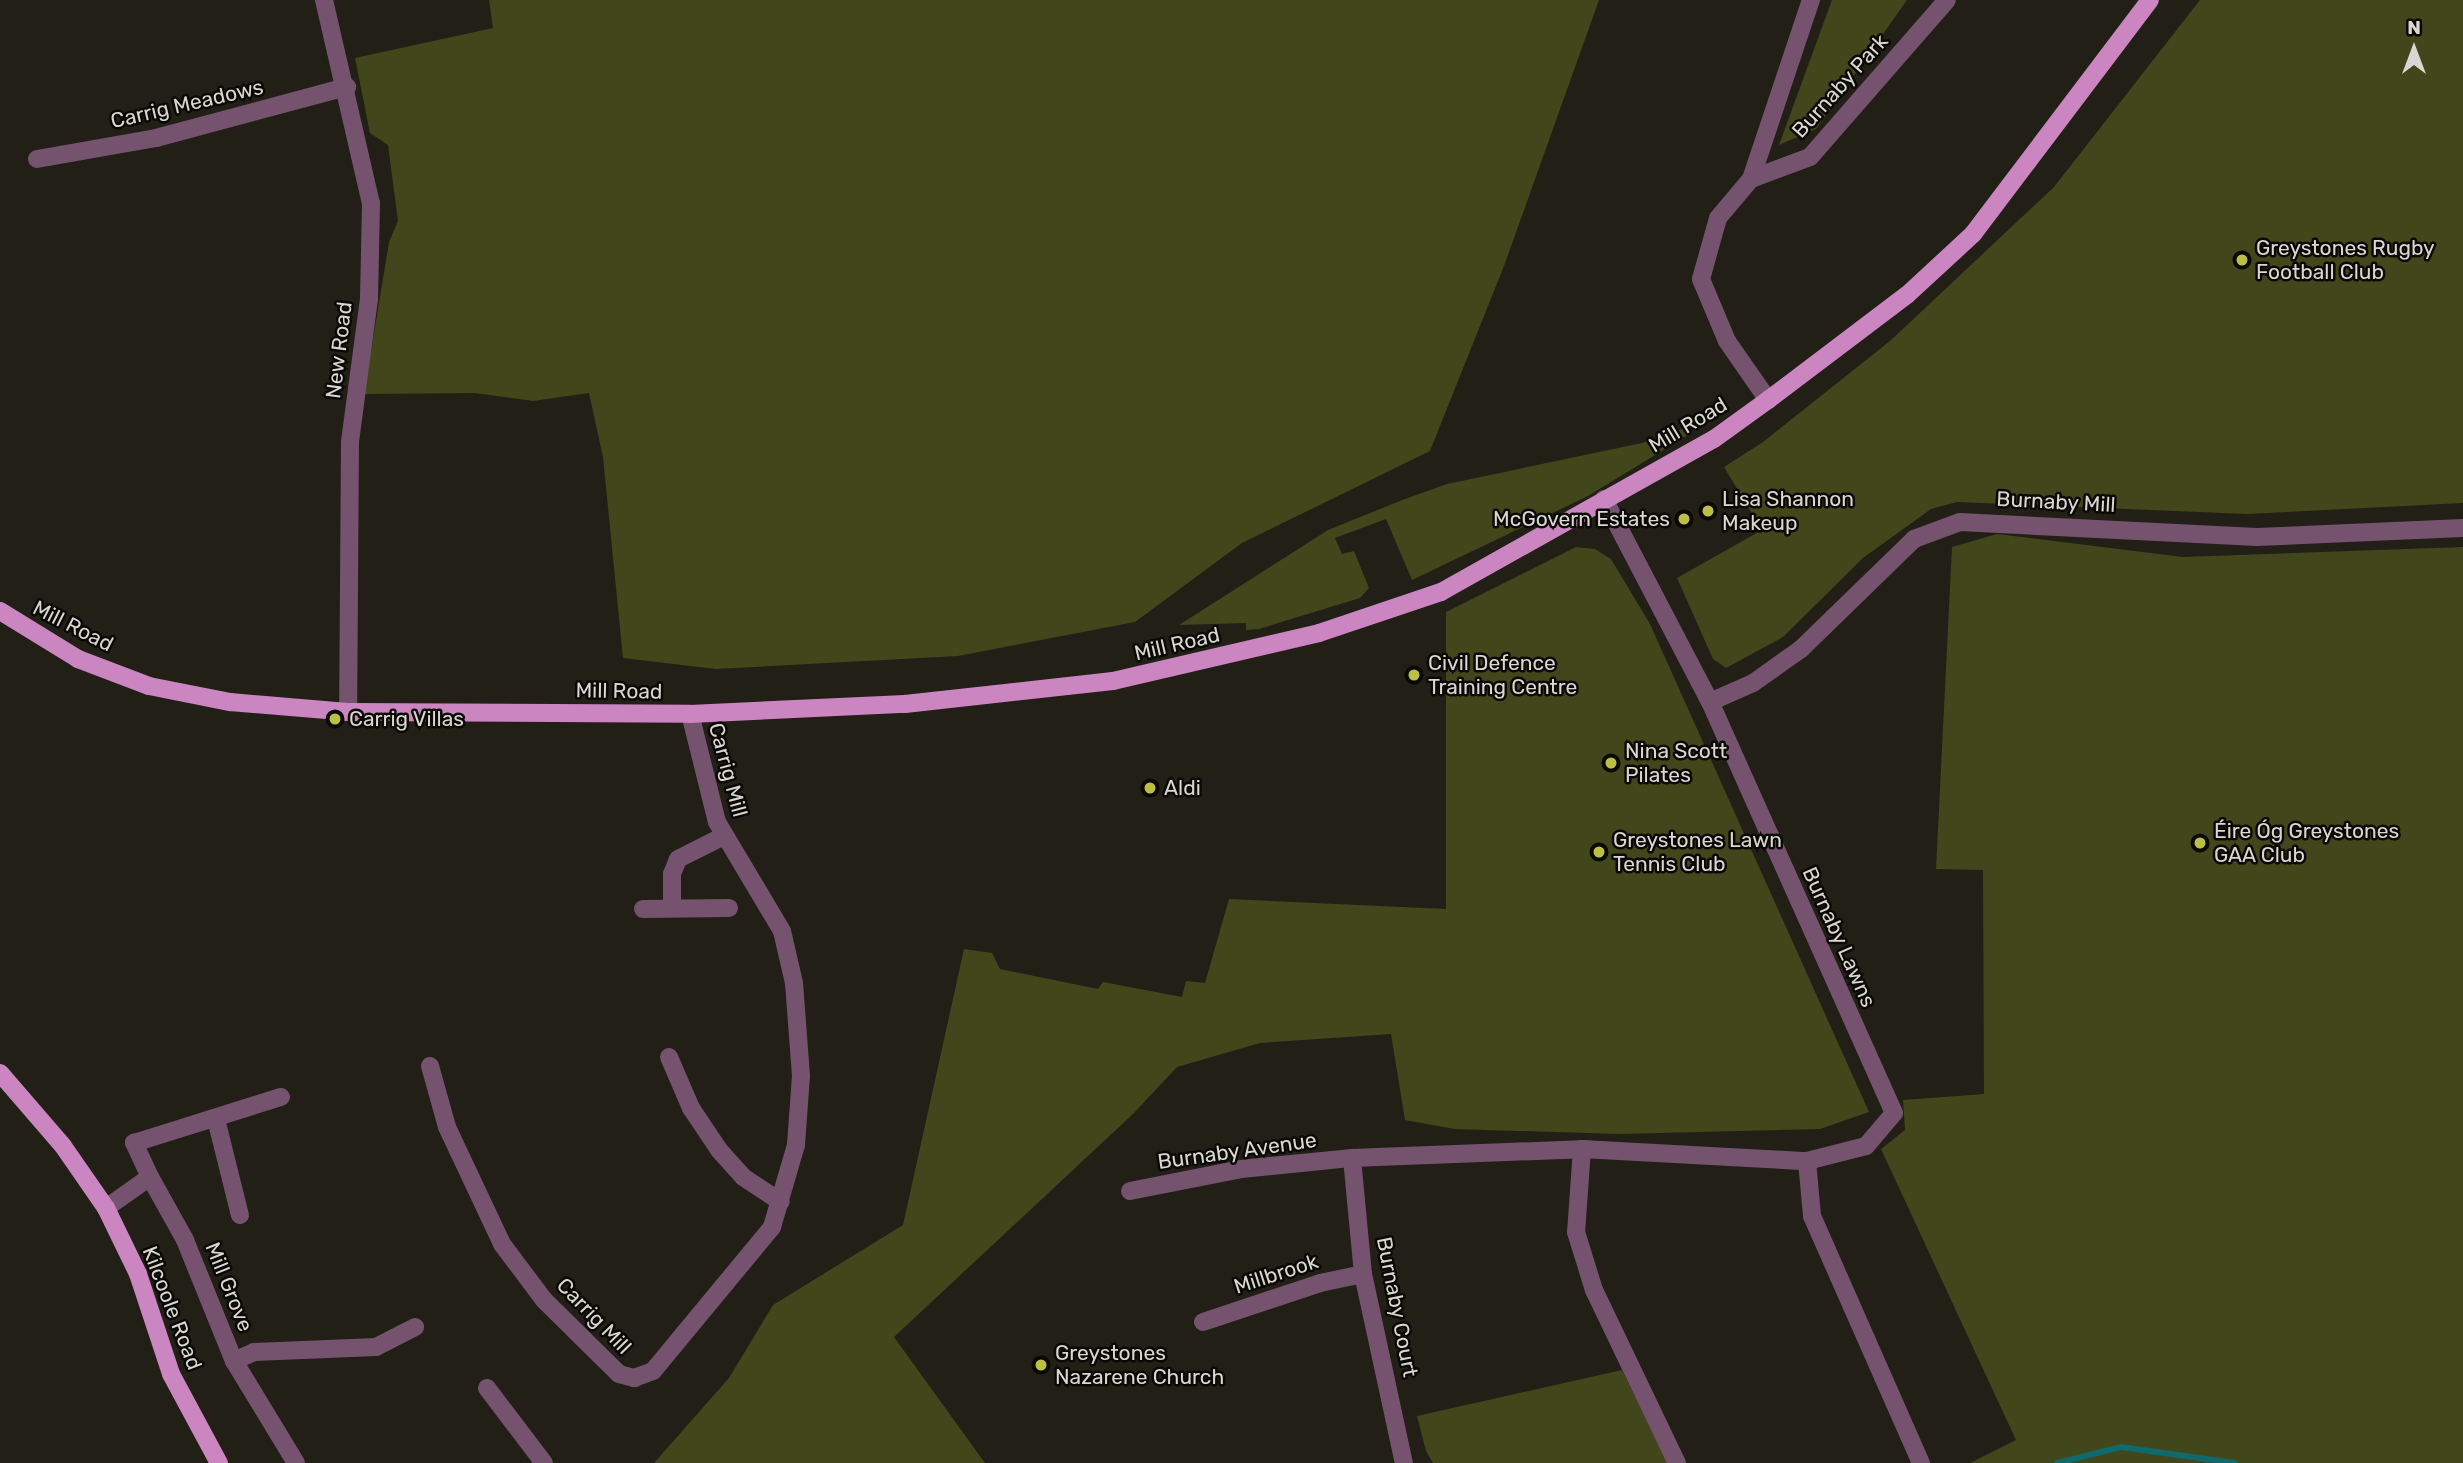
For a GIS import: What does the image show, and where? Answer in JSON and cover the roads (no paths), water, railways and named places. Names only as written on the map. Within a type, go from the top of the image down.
[{"type":"main road","name":"Mill Road","points":[[0,611],[78,659],[149,686],[230,702],[348,712],[690,714],[905,704],[1113,681],[1319,633],[1441,592],[1714,439],[1907,295],[1973,234],[2150,0]]},
{"type":"main road","name":"Kilcoole Road","points":[[0,1073],[64,1146],[106,1208],[138,1274],[171,1374],[219,1463]]},
{"type":"street","name":"New Road","points":[[324,0],[347,87],[371,203],[369,299],[351,442],[348,712]]},
{"type":"street","name":"Burnaby Park","points":[[1768,400],[1727,341],[1701,279],[1718,218],[1751,179],[1811,0]]},
{"type":"street","name":"Burnaby Park","points":[[1751,179],[1810,157],[1947,0]]},
{"type":"street","name":"Carrig Meadows","points":[[37,159],[156,138],[347,87]]},
{"type":"street","name":"Burnaby Lawns","points":[[1352,1158],[1582,1149],[1807,1161],[1866,1146],[1894,1113],[1710,702],[1604,499]]},
{"type":"street","name":"Burnaby Mill","points":[[1710,702],[1753,683],[1801,649],[1914,539],[1960,522],[2257,537],[2463,528]]},
{"type":"street","name":"Carrig Mill","points":[[430,1066],[447,1128],[502,1244],[544,1300],[619,1374],[634,1378],[653,1371],[772,1227],[782,1202],[796,1145],[802,1076],[794,983],[782,931],[724,836],[694,745],[690,714]]},
{"type":"street","name":"Carrig Mill","points":[[672,908],[673,874],[678,859],[724,836]]},
{"type":"street","points":[[643,909],[729,908]]},
{"type":"street","points":[[669,1057],[691,1108],[719,1150],[743,1177],[782,1202]]},
{"type":"street","name":"Mill Grove","points":[[281,1097],[134,1143],[185,1240],[234,1361],[254,1352],[376,1347],[415,1327]]},
{"type":"street","name":"Mill Grove","points":[[216,1118],[240,1215]]},
{"type":"street","points":[[1582,1149],[1576,1232],[1594,1290],[1677,1463]]},
{"type":"street","name":"Burnaby Avenue","points":[[1129,1191],[1241,1169],[1352,1158]]},
{"type":"street","name":"Burnaby Court","points":[[1352,1158],[1363,1274],[1404,1463]]},
{"type":"street","points":[[1807,1161],[1812,1216],[1921,1463]]},
{"type":"street","points":[[106,1208],[150,1177]]},
{"type":"street","name":"Millbrook","points":[[1203,1322],[1320,1283],[1363,1274]]},
{"type":"street","points":[[234,1361],[296,1463]]},
{"type":"street","points":[[487,1388],[544,1463]]},
{"type":"waterway","points":[[2057,1463],[2121,1447],[2235,1463]]},
{"type":"place","name":"Greystones Rugby Football Club","points":[[2242,260]]},
{"type":"place","name":"Lisa Shannon Makeup","points":[[1708,511]]},
{"type":"place","name":"McGovern Estates","points":[[1684,519]]},
{"type":"place","name":"Civil Defence Training Centre","points":[[1414,675]]},
{"type":"place","name":"Carrig Villas","points":[[335,719]]},
{"type":"place","name":"Nina Scott Pilates","points":[[1611,763]]},
{"type":"place","name":"Aldi","points":[[1150,788]]},
{"type":"place","name":"Éire Óg Greystones GAA Club","points":[[2200,843]]},
{"type":"place","name":"Greystones Lawn Tennis Club","points":[[1599,852]]},
{"type":"place","name":"Greystones Nazarene Church","points":[[1041,1365]]}]
